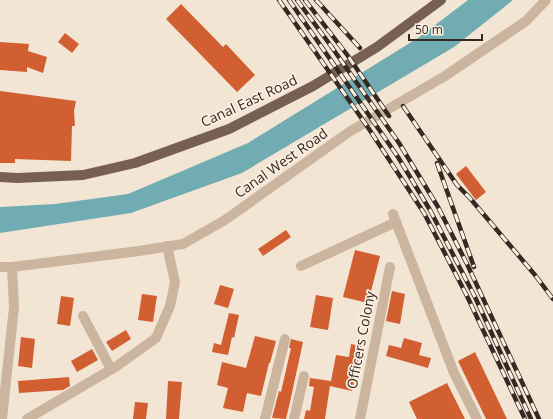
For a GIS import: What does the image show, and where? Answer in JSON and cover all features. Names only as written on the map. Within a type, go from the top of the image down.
[{"type":"main road","name":"Canal East Road","points":[[0,177],[17,178],[83,175],[135,162],[229,129],[313,86],[377,47],[441,0]]},
{"type":"street","name":"Canal West Road","points":[[0,267],[12,267],[183,244],[226,220],[349,132],[445,76],[526,21],[546,0]]},
{"type":"street","points":[[301,266],[395,218],[454,373],[477,419]]},
{"type":"street","points":[[27,419],[112,369],[156,338],[170,306],[174,282],[167,246]]},
{"type":"street","points":[[2,419],[14,307],[12,267]]},
{"type":"street","name":"Officers Colony","points":[[360,419],[390,267]]},
{"type":"street","points":[[83,316],[112,369]]},
{"type":"street","points":[[266,419],[285,339]]},
{"type":"street","points":[[294,419],[304,376]]},
{"type":"water","points":[[468,0],[513,0],[454,47],[242,173],[131,213],[0,233],[0,207],[55,204],[128,194],[248,143],[418,38]]},
{"type":"building","points":[[181,4],[223,47],[226,44],[255,75],[237,92],[166,19]]},
{"type":"building","points":[[65,33],[79,44],[72,53],[58,42]]},
{"type":"building","points":[[0,42],[29,44],[28,51],[47,57],[43,73],[27,67],[27,72],[0,70]]},
{"type":"building","points":[[0,91],[76,101],[74,111],[75,126],[72,126],[71,161],[15,159],[15,163],[0,163]]},
{"type":"building","points":[[466,166],[486,192],[476,200],[456,174]]},
{"type":"building","points":[[286,230],[291,237],[263,256],[258,249]]},
{"type":"building","points":[[355,250],[380,256],[368,303],[343,297]]},
{"type":"building","points":[[220,285],[234,289],[228,308],[214,304]]},
{"type":"building","points":[[392,291],[405,294],[400,324],[386,321]]},
{"type":"building","points":[[142,294],[157,296],[153,322],[138,320]]},
{"type":"building","points":[[316,295],[333,298],[328,330],[310,327]]},
{"type":"building","points":[[61,296],[74,298],[70,326],[57,324]]},
{"type":"building","points":[[229,313],[239,315],[234,338],[232,337],[228,355],[212,352],[214,343],[221,345]]},
{"type":"building","points":[[126,330],[131,339],[112,351],[106,342]]},
{"type":"building","points":[[255,336],[276,341],[261,396],[247,393],[243,412],[223,408],[228,388],[217,385],[222,362],[246,368]]},
{"type":"building","points":[[21,337],[35,339],[32,368],[18,366]]},
{"type":"building","points":[[404,338],[422,343],[419,355],[431,358],[428,368],[386,356],[389,345],[401,348]]},
{"type":"building","points":[[291,339],[303,342],[286,419],[272,418],[279,391],[281,392],[291,348],[289,348]]},
{"type":"building","points":[[351,344],[361,346],[352,391],[330,386],[325,419],[304,419],[306,410],[310,411],[314,387],[309,386],[310,378],[331,381],[336,355],[349,357]]},
{"type":"building","points":[[92,349],[98,360],[77,372],[71,361]]},
{"type":"building","points":[[475,352],[507,419],[486,419],[458,361]]},
{"type":"building","points":[[69,377],[70,386],[63,390],[19,393],[18,381]]},
{"type":"building","points":[[168,381],[182,382],[179,419],[166,419]]},
{"type":"building","points":[[447,383],[465,419],[417,419],[409,402]]},
{"type":"building","points":[[135,402],[148,403],[146,419],[133,419]]},
{"type":"railway","points":[[279,0],[369,129],[424,213],[467,296],[525,419]]},
{"type":"railway","points":[[289,0],[398,157],[430,210],[475,297],[531,419]]},
{"type":"railway","points":[[297,0],[399,143],[438,207],[468,266],[539,419]]},
{"type":"railway","points":[[305,0],[348,56],[389,116]]},
{"type":"railway","points":[[316,0],[360,48]]},
{"type":"railway","points":[[403,106],[457,185],[469,197],[535,275],[553,299]]},
{"type":"railway","points":[[437,163],[474,267]]}]
